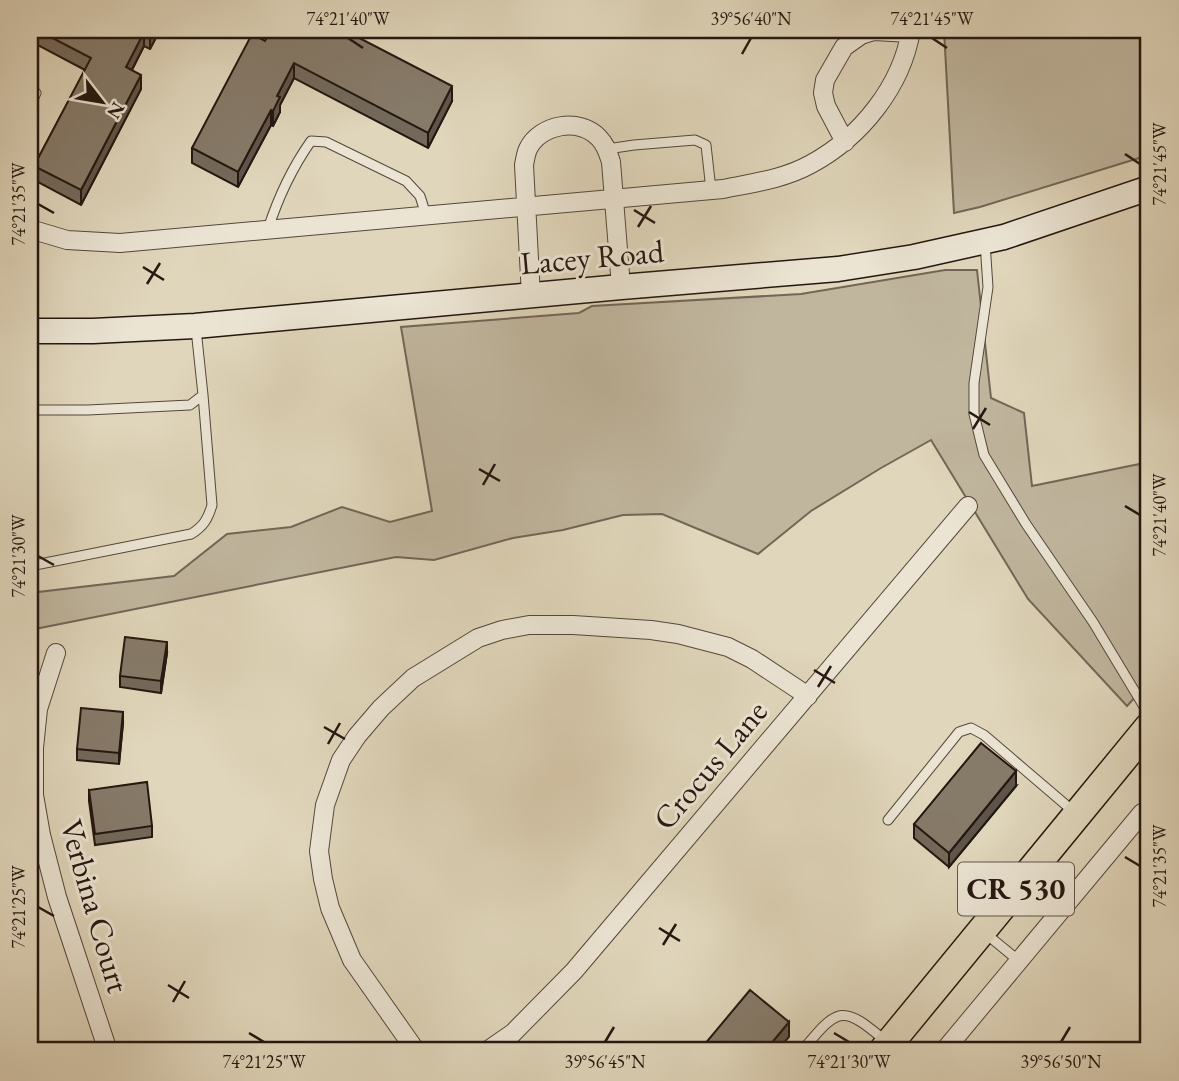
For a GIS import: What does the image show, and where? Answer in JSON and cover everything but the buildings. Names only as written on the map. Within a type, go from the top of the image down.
[{"type":"main road","name":"Lacey Road","points":[[30,331],[195,326],[838,270],[1004,237],[1149,188]]},
{"type":"main road","name":"CR 530","points":[[886,1047],[1147,731]]},
{"type":"street","points":[[30,229],[67,240],[120,243],[711,190],[777,178],[811,164],[845,142],[861,126],[887,93],[902,64],[911,31],[861,35],[844,47],[825,80],[823,93],[826,106],[845,142]]},
{"type":"street","points":[[531,296],[524,165],[528,149],[540,134],[552,128],[566,126],[587,129],[598,137],[607,149],[611,162],[621,287]]},
{"type":"street","name":"Crocus Lane","points":[[486,1051],[513,1033],[574,971],[968,506]]},
{"type":"street","points":[[416,1051],[352,960],[330,908],[319,851],[325,805],[341,760],[381,708],[413,678],[478,638],[502,630],[528,625],[573,625],[651,630],[728,647],[752,659],[808,696]]},
{"type":"street","name":"Verbina Court","points":[[56,653],[38,709],[34,748],[34,795],[57,897],[108,1051]]},
{"type":"street","points":[[944,1051],[1142,813]]},
{"type":"lane","points":[[30,89],[36,93],[30,106]]},
{"type":"lane","points":[[607,149],[695,140],[701,142],[706,145],[711,190]]},
{"type":"lane","points":[[268,230],[276,205],[311,141],[326,142],[406,181],[420,196],[426,215]]},
{"type":"lane","points":[[984,242],[988,287],[974,383],[974,414],[981,446],[1026,524],[1093,622],[1147,731]]},
{"type":"lane","points":[[30,566],[191,534],[200,529],[209,516],[212,505],[195,326]]},
{"type":"lane","points":[[30,410],[190,405],[203,395]]},
{"type":"lane","points":[[888,820],[959,732],[971,728],[984,735],[1077,814]]},
{"type":"lane","points":[[982,930],[1018,961]]},
{"type":"lane","points":[[802,1051],[828,1021],[846,1015],[855,1017],[886,1047]]},
{"type":"shaded area","points":[[944,30],[1149,30],[1149,155],[954,213]]},
{"type":"shaded area","points":[[945,270],[977,270],[991,398],[1024,413],[1032,486],[1149,462],[1149,682],[1127,706],[1028,599],[931,440],[811,511],[758,554],[662,514],[623,515],[563,530],[513,538],[434,560],[396,557],[30,630],[30,593],[174,576],[227,534],[291,527],[342,507],[390,522],[432,511],[401,327],[579,313],[592,306],[801,294]]}]
